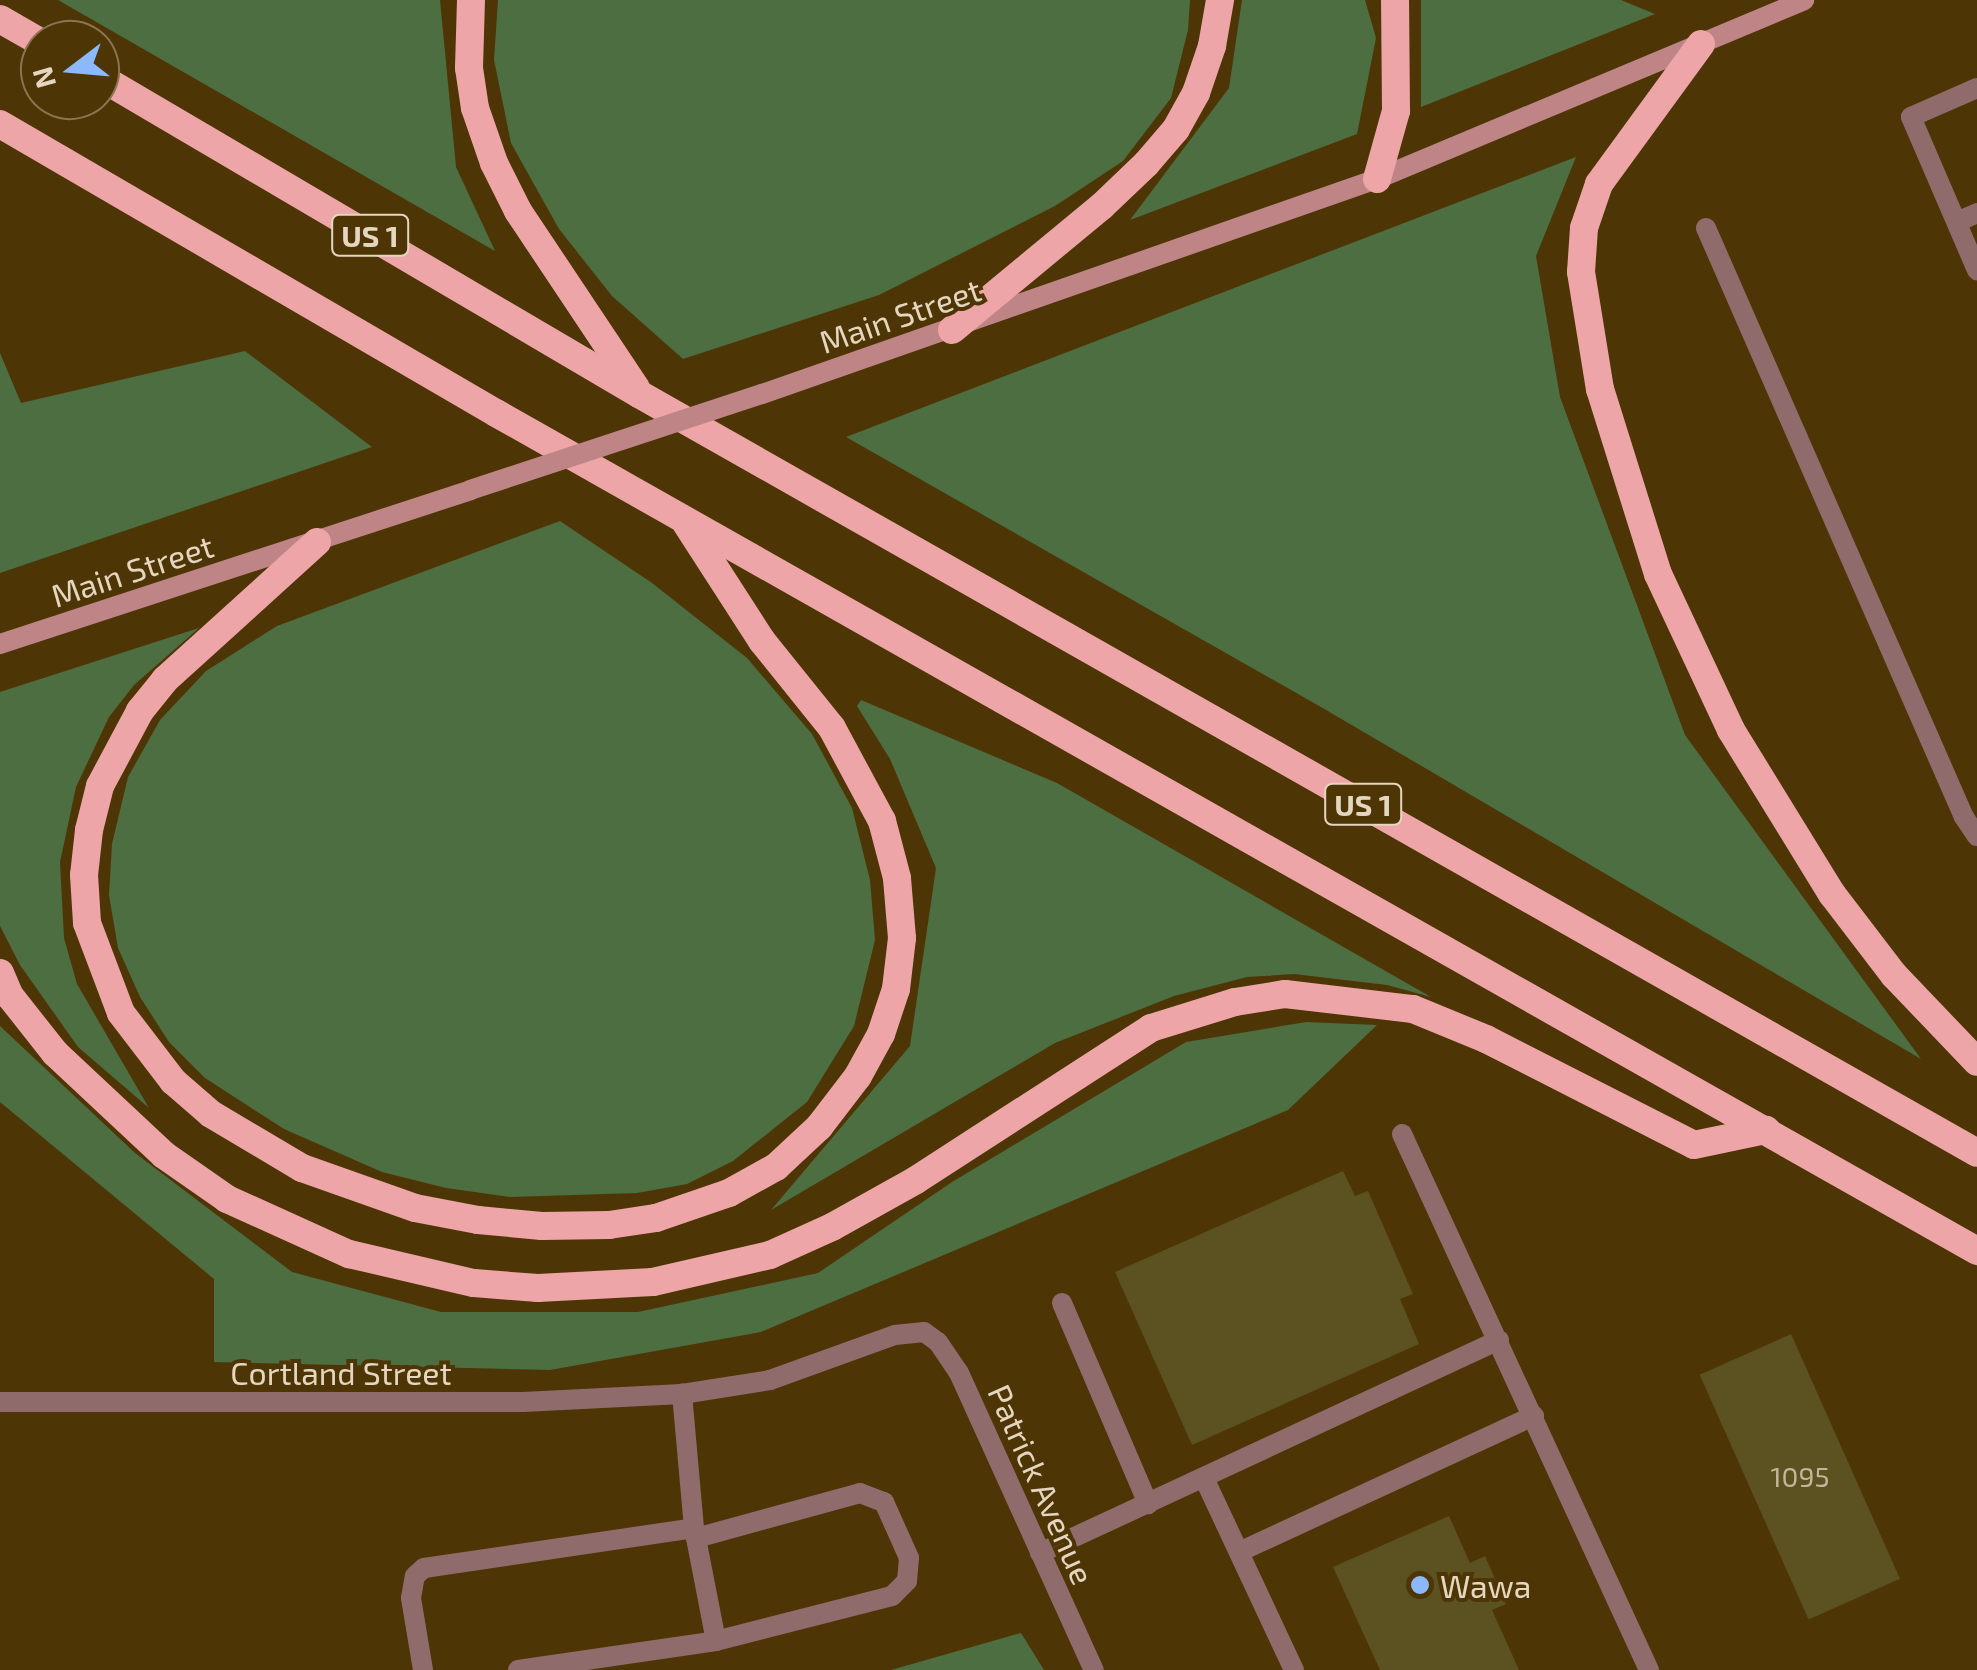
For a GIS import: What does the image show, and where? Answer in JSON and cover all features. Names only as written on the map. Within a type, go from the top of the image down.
[{"type":"highway","points":[[471,0],[468,68],[475,108],[494,163],[518,211],[640,394]]},
{"type":"highway","points":[[952,330],[1102,206],[1176,129],[1196,93],[1212,46],[1220,0]]},
{"type":"highway","points":[[1378,179],[1396,112],[1396,0]]},
{"type":"highway","points":[[1700,44],[1599,184],[1584,228],[1580,272],[1600,389],[1658,574],[1731,730],[1832,894],[1894,975],[1977,1062]]},
{"type":"highway","name":"US 1","points":[[120,89],[640,394],[1977,1153]]},
{"type":"highway","name":"US 1","points":[[0,124],[682,518],[1977,1251]]},
{"type":"highway","points":[[317,542],[165,680],[140,711],[100,786],[88,830],[84,875],[87,923],[121,1013],[144,1048],[186,1092],[212,1114],[302,1168],[400,1203],[478,1220],[542,1226],[609,1225],[656,1218],[729,1193],[776,1167],[819,1128],[858,1076],[881,1034],[896,989],[902,938],[897,878],[882,821],[832,728],[762,640],[682,518]]},
{"type":"highway","points":[[4,985],[55,1052],[106,1103],[164,1155],[226,1199],[349,1254],[412,1272],[538,1288],[653,1282],[770,1255],[832,1227],[916,1180],[1152,1028],[1234,1002],[1285,994],[1413,1009],[1486,1039],[1694,1146],[1766,1130]]},
{"type":"main road","name":"Main Street","points":[[0,644],[952,330],[1378,179],[1804,0]]},
{"type":"street","points":[[1977,88],[1911,117],[1977,270]]},
{"type":"street","points":[[1957,222],[1977,213]]},
{"type":"street","points":[[1706,228],[1964,816],[1977,836]]},
{"type":"street","points":[[1402,1134],[1649,1670]]},
{"type":"street","points":[[1062,1303],[1148,1504]]},
{"type":"street","name":"Cortland Street","points":[[0,1402],[523,1402],[682,1394],[770,1380],[895,1335],[924,1332]]},
{"type":"street","name":"Patrick Avenue","points":[[924,1332],[938,1342],[959,1373],[1094,1670]]},
{"type":"street","points":[[1040,1553],[1500,1340]]},
{"type":"street","points":[[682,1394],[695,1533],[716,1641]]},
{"type":"street","points":[[1238,1552],[1534,1416]]},
{"type":"street","points":[[1204,1478],[1294,1670]]},
{"type":"street","points":[[423,1670],[410,1598],[415,1576],[424,1568],[695,1533],[860,1492],[884,1502],[909,1558],[907,1581],[892,1596],[716,1641],[518,1670]]},
{"type":"green space","points":[[58,0],[440,0],[456,167],[495,251],[120,36],[120,20],[93,20]]},
{"type":"green space","points":[[498,0],[1190,0],[1188,30],[1171,98],[1123,161],[1055,206],[879,295],[683,359],[612,296],[559,229],[511,143],[494,60]]},
{"type":"green space","points":[[1242,0],[1365,0],[1376,38],[1357,134],[1130,220],[1229,88]]},
{"type":"green space","points":[[1421,0],[1621,0],[1655,14],[1421,107]]},
{"type":"green space","points":[[1576,157],[1536,256],[1560,397],[1685,735],[1921,1059],[1321,707],[846,437]]},
{"type":"green space","points":[[245,351],[372,447],[0,573],[0,353],[21,403]]},
{"type":"green space","points":[[560,521],[652,583],[747,658],[812,734],[852,808],[870,880],[875,940],[854,1026],[807,1102],[733,1161],[687,1184],[637,1193],[510,1197],[446,1188],[382,1172],[284,1129],[205,1078],[169,1042],[140,997],[118,948],[109,895],[112,844],[128,777],[160,720],[206,671],[277,626]]},
{"type":"green space","points":[[199,628],[134,685],[109,717],[76,787],[60,862],[64,938],[77,984],[149,1108],[78,1047],[20,965],[0,926],[0,692]]},
{"type":"green space","points":[[861,700],[1057,783],[1431,997],[1387,985],[1294,974],[1247,977],[1174,996],[1055,1043],[771,1210],[910,1046],[936,868],[890,759],[857,706]]},
{"type":"green space","points":[[1306,1022],[1377,1025],[1288,1110],[761,1332],[550,1370],[214,1362],[214,1279],[0,1102],[0,1026],[135,1153],[292,1272],[441,1312],[638,1312],[818,1273],[952,1182],[1186,1042]]},
{"type":"green space","points":[[1021,1633],[1044,1670],[891,1670]]},
{"type":"building","points":[[1343,1171],[1355,1196],[1368,1191],[1413,1294],[1400,1299],[1419,1344],[1192,1445],[1115,1272]]},
{"type":"building","points":[[1791,1334],[1900,1579],[1809,1620],[1700,1375]]},
{"type":"building","name":"Wawa","points":[[1449,1516],[1470,1563],[1485,1556],[1506,1604],[1492,1610],[1519,1670],[1380,1670],[1333,1567]]},
{"type":"place","name":"Wawa","points":[[1420,1585]]}]
